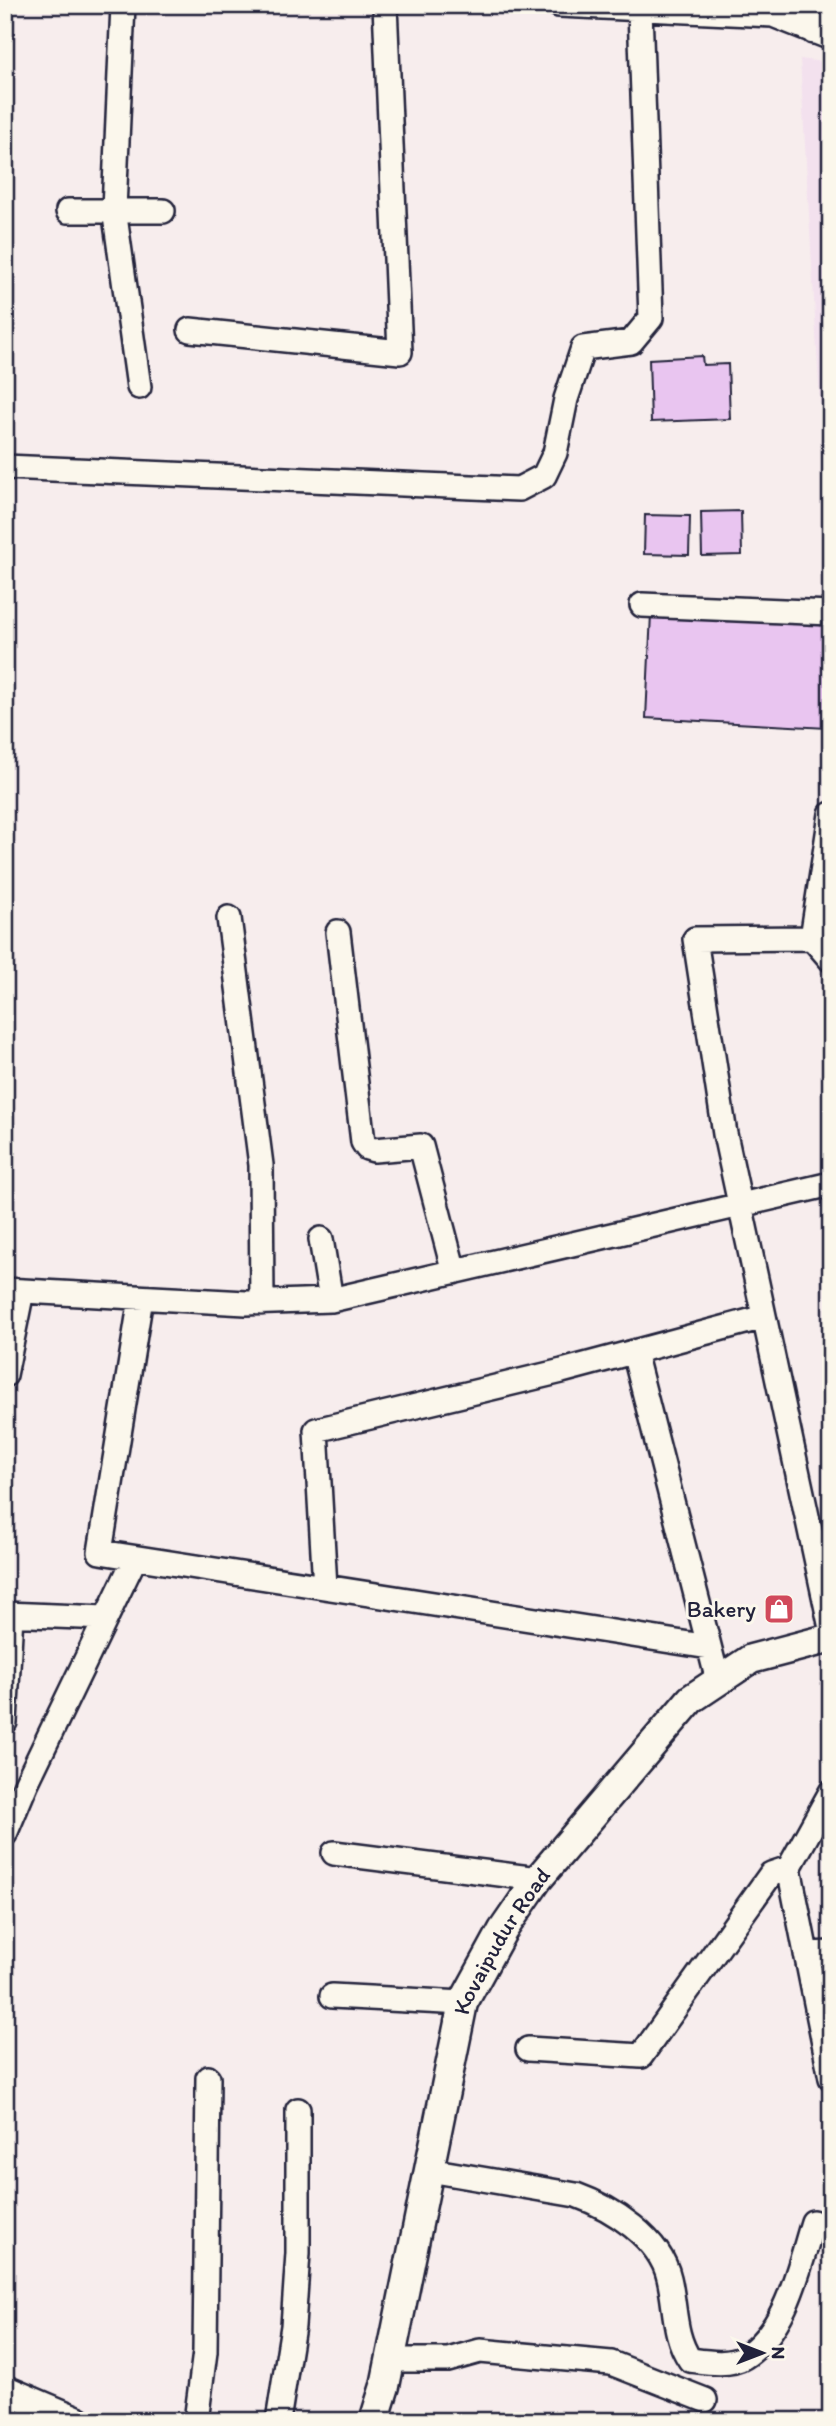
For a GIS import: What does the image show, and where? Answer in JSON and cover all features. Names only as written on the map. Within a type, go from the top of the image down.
[{"type":"main road","name":"Kovaipudur Road","points":[[380,2421],[463,2003],[502,1930],[538,1878],[691,1699],[751,1659],[831,1638]]},
{"type":"main road","name":"Kovaipudur Road","points":[[364,2421],[388,2373]]},
{"type":"main road","name":"Kovaipudur Road","points":[[374,2421],[388,2373]]},
{"type":"main road","points":[[5,2390],[78,2421]]},
{"type":"street","points":[[123,5],[114,209],[139,387]]},
{"type":"street","points":[[190,330],[400,352],[385,5]]},
{"type":"street","points":[[814,5],[822,35]]},
{"type":"street","points":[[567,6],[773,15],[822,35]]},
{"type":"street","points":[[5,467],[519,489],[544,476],[555,453],[566,399],[583,348],[631,342],[651,318],[640,10]]},
{"type":"street","points":[[68,211],[163,211]]},
{"type":"street","points":[[642,605],[831,612]]},
{"type":"street","points":[[831,814],[812,938],[831,960]]},
{"type":"street","points":[[229,918],[261,1165],[262,1303]]},
{"type":"street","points":[[338,932],[363,1142],[367,1148],[374,1150],[421,1146],[454,1272]]},
{"type":"street","points":[[812,938],[695,939],[725,1134],[831,1628]]},
{"type":"street","points":[[5,1374],[14,1290],[262,1303],[331,1300],[831,1184]]},
{"type":"street","points":[[321,1239],[331,1300]]},
{"type":"street","points":[[141,1298],[100,1552],[709,1647]]},
{"type":"street","points":[[325,1587],[316,1430],[634,1352],[764,1317]]},
{"type":"street","points":[[634,1352],[718,1681]]},
{"type":"street","points":[[5,1834],[135,1558]]},
{"type":"street","points":[[5,1723],[8,1615],[106,1618]]},
{"type":"street","points":[[831,1792],[789,1868],[831,2078]]},
{"type":"street","points":[[334,1853],[538,1878]]},
{"type":"street","points":[[528,2049],[640,2056],[771,1874],[789,1868]]},
{"type":"street","points":[[806,1954],[831,1953]]},
{"type":"street","points":[[332,1996],[463,2003]]},
{"type":"street","points":[[196,2421],[205,2352],[208,2078]]},
{"type":"street","points":[[278,2421],[294,2314],[298,2253],[298,2110]]},
{"type":"street","points":[[429,2170],[576,2195],[599,2203],[620,2216],[662,2257],[669,2277],[679,2344],[690,2360],[713,2363],[743,2358],[769,2333],[795,2284],[813,2222]]},
{"type":"street","points":[[388,2373],[480,2351],[611,2363],[705,2400]]},
{"type":"shaded area","points":[[800,59],[831,63],[831,404],[820,403]]},
{"type":"building","points":[[702,356],[703,365],[728,364],[730,419],[651,422],[649,359]]},
{"type":"building","points":[[741,511],[742,555],[702,556],[701,512]]},
{"type":"building","points":[[645,515],[690,516],[689,555],[644,554]]},
{"type":"building","points":[[651,614],[831,624],[827,728],[646,718]]},
{"type":"place","name":"Bakery","points":[[779,1609]]}]
